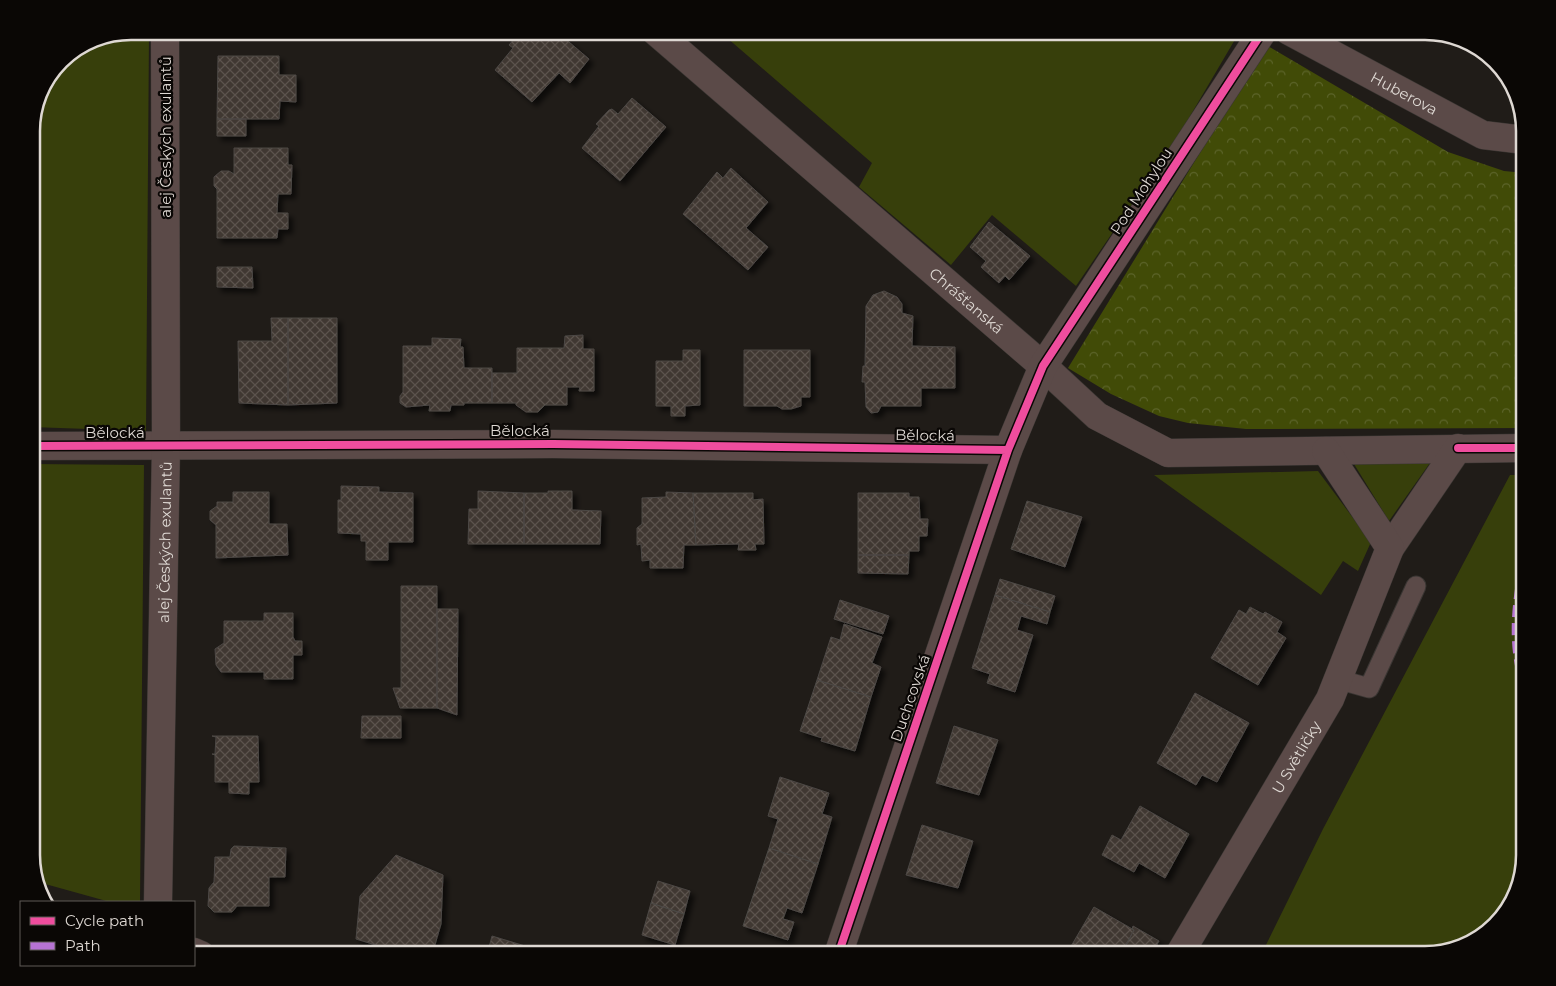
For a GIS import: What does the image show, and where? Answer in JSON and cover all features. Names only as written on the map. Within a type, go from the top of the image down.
[{"type":"street","name":"alej Českých exulantů","points":[[158,901],[166,445],[165,40]]},
{"type":"street","name":"Chrášťanská","points":[[664,40],[1043,366],[1097,416],[1168,453],[1516,448]]},
{"type":"street","name":"Pod Mohylou","points":[[1008,450],[1043,366],[1256,40]]},
{"type":"street","name":"Huberova","points":[[1306,40],[1483,135],[1516,139]]},
{"type":"street","name":"Bělocká","points":[[40,446],[553,444],[1008,450]]},
{"type":"street","name":"U Světličky","points":[[1184,946],[1330,699],[1390,548],[1458,448]]},
{"type":"street","name":"Duchcovská","points":[[841,946],[1008,450]]},
{"type":"street","points":[[1326,451],[1390,548]]},
{"type":"lane","points":[[1337,680],[1369,688],[1416,586]]},
{"type":"green space","points":[[131,40],[149,40],[146,431],[40,427],[40,125],[43,107],[55,80],[71,62],[85,52],[101,45]]},
{"type":"green space","points":[[729,40],[1235,40],[1176,140],[1076,286],[992,215],[951,265],[859,187],[872,163]]},
{"type":"green space","points":[[1266,45],[1448,152],[1504,171],[1516,172],[1516,428],[1246,429],[1188,423],[1159,416],[1111,394],[1068,368]]},
{"type":"green space","points":[[1432,460],[1389,521],[1354,464]]},
{"type":"green space","points":[[40,464],[144,465],[140,901],[106,901],[45,884],[40,861]]},
{"type":"green space","points":[[1318,471],[1371,542],[1358,571],[1343,561],[1321,595],[1154,475]]},
{"type":"green space","points":[[1510,475],[1516,475],[1516,855],[1513,879],[1507,895],[1501,906],[1485,924],[1471,934],[1449,943],[1425,946],[1265,946],[1323,829]]},
{"type":"building","points":[[513,40],[567,40],[589,59],[570,83],[559,73],[532,102],[495,70],[513,48],[509,45]]},
{"type":"building","points":[[218,56],[279,56],[279,75],[296,75],[296,102],[280,101],[279,119],[217,119]]},
{"type":"building","points":[[632,98],[666,127],[620,181],[582,148],[599,126],[596,124],[609,110],[612,109],[618,114]]},
{"type":"building","points":[[217,119],[246,119],[246,136],[217,136]]},
{"type":"building","points":[[234,148],[288,148],[288,165],[292,165],[291,194],[278,194],[277,213],[288,213],[288,229],[278,229],[277,238],[217,238],[217,189],[214,186],[214,177],[221,171],[229,171],[234,174]]},
{"type":"building","points":[[731,168],[768,202],[746,228],[768,247],[748,270],[683,214],[717,172],[723,178]]},
{"type":"building","points":[[989,222],[1030,256],[1009,280],[1005,276],[999,283],[981,267],[986,261],[970,247]]},
{"type":"building","points":[[217,267],[252,267],[253,288],[217,287]]},
{"type":"building","points":[[884,291],[897,297],[902,304],[902,313],[913,316],[912,346],[955,347],[955,388],[921,388],[921,406],[881,406],[878,412],[871,413],[866,407],[865,382],[862,382],[863,366],[865,366],[866,306],[873,295]]},
{"type":"building","points":[[271,318],[288,318],[288,405],[239,403],[238,341],[272,341]]},
{"type":"building","points":[[288,318],[337,318],[337,403],[288,405]]},
{"type":"building","points":[[583,335],[583,349],[594,349],[594,391],[579,391],[580,387],[567,387],[567,405],[545,405],[538,412],[526,412],[516,403],[492,403],[492,373],[517,373],[517,348],[564,348],[565,336]]},
{"type":"building","points":[[432,338],[461,339],[460,347],[463,347],[464,368],[492,368],[492,403],[464,403],[464,405],[451,405],[450,411],[429,411],[430,405],[406,407],[400,403],[400,396],[403,392],[403,346],[432,346]]},
{"type":"building","points":[[683,350],[700,350],[700,405],[685,406],[685,416],[671,416],[671,406],[656,406],[656,361],[683,361]]},
{"type":"building","points":[[744,350],[810,350],[810,397],[801,397],[801,406],[791,409],[782,409],[777,406],[744,406]]},
{"type":"building","points":[[341,486],[379,487],[379,492],[413,493],[413,542],[388,542],[388,560],[366,560],[366,541],[361,541],[361,534],[338,533],[338,500],[341,500]]},
{"type":"building","points":[[478,491],[524,493],[524,544],[468,544],[469,509],[478,509]]},
{"type":"building","points":[[548,491],[572,491],[572,510],[601,511],[600,544],[524,544],[524,493],[548,493]]},
{"type":"building","points":[[233,492],[269,492],[269,524],[287,524],[288,555],[216,558],[216,525],[210,520],[210,511],[217,506],[217,502],[233,502]]},
{"type":"building","points":[[666,492],[693,493],[696,545],[684,545],[683,568],[650,568],[650,560],[642,561],[641,544],[637,545],[637,528],[642,524],[642,498],[666,497]]},
{"type":"building","points":[[693,493],[753,493],[753,500],[763,499],[764,544],[755,544],[756,550],[738,550],[739,544],[696,545]]},
{"type":"building","points":[[858,493],[909,493],[909,497],[919,497],[920,519],[928,519],[927,536],[919,536],[919,551],[909,551],[909,555],[858,555]]},
{"type":"building","points":[[1027,501],[1082,517],[1065,567],[1011,549]]},
{"type":"building","points":[[858,555],[909,555],[908,574],[858,573]]},
{"type":"building","points":[[1000,579],[1055,596],[1050,612],[995,595]]},
{"type":"building","points":[[401,586],[437,586],[437,708],[400,708],[393,688],[401,688]]},
{"type":"building","points":[[995,595],[1050,612],[1047,624],[1021,616],[1017,630],[1033,635],[1015,692],[987,683],[990,674],[972,668]]},
{"type":"building","points":[[840,600],[889,616],[883,634],[834,619]]},
{"type":"building","points":[[1250,607],[1263,614],[1265,612],[1282,622],[1277,632],[1286,638],[1258,685],[1211,658],[1239,610],[1246,614]]},
{"type":"building","points":[[437,609],[458,609],[457,715],[437,708]]},
{"type":"building","points":[[264,613],[293,613],[293,637],[295,641],[302,641],[302,655],[293,655],[293,679],[264,679],[264,672],[221,672],[216,665],[215,649],[224,643],[224,621],[264,621]]},
{"type":"building","points":[[844,624],[882,637],[872,663],[881,667],[871,697],[817,680],[831,637],[840,640]]},
{"type":"building","points":[[817,680],[871,697],[855,751],[821,741],[822,738],[800,731]]},
{"type":"building","points":[[1195,693],[1249,723],[1217,782],[1202,775],[1196,785],[1157,763]]},
{"type":"building","points":[[362,716],[401,716],[401,738],[361,738]]},
{"type":"building","points":[[954,726],[998,740],[979,795],[936,783]]},
{"type":"building","points":[[212,736],[258,736],[259,782],[249,782],[249,794],[229,793],[229,782],[215,782],[215,755],[212,754],[215,754],[216,737]]},
{"type":"building","points":[[780,777],[829,793],[822,814],[832,817],[818,864],[769,848],[778,819],[768,816]]},
{"type":"building","points":[[1140,806],[1189,834],[1165,878],[1139,863],[1134,872],[1102,855],[1112,835],[1121,840]]},
{"type":"building","points":[[922,825],[973,841],[958,888],[906,875]]},
{"type":"building","points":[[234,846],[286,848],[285,877],[269,877],[269,906],[237,906],[232,912],[214,912],[208,906],[209,888],[214,882],[215,857],[230,857],[231,849]]},
{"type":"building","points":[[769,848],[818,864],[802,913],[787,908],[783,919],[794,922],[788,940],[743,926]]},
{"type":"building","points":[[396,855],[443,875],[441,924],[435,946],[379,946],[356,939],[360,896]]},
{"type":"building","points":[[658,881],[690,891],[684,914],[651,903]]},
{"type":"building","points":[[651,903],[684,914],[675,945],[642,935]]},
{"type":"building","points":[[1094,907],[1134,930],[1125,946],[1071,946]]},
{"type":"building","points":[[1133,926],[1159,941],[1156,946],[1126,946],[1134,930],[1132,929]]},
{"type":"building","points":[[492,936],[525,946],[489,946]]},
{"type":"marked path","points":[[1516,604],[1516,656]]},
{"type":"cycle path","points":[[841,946],[1008,450],[1043,366],[1257,40]]},
{"type":"cycle path","points":[[40,446],[553,444],[1008,450]]},
{"type":"cycle path","points":[[1458,448],[1516,448]]}]
